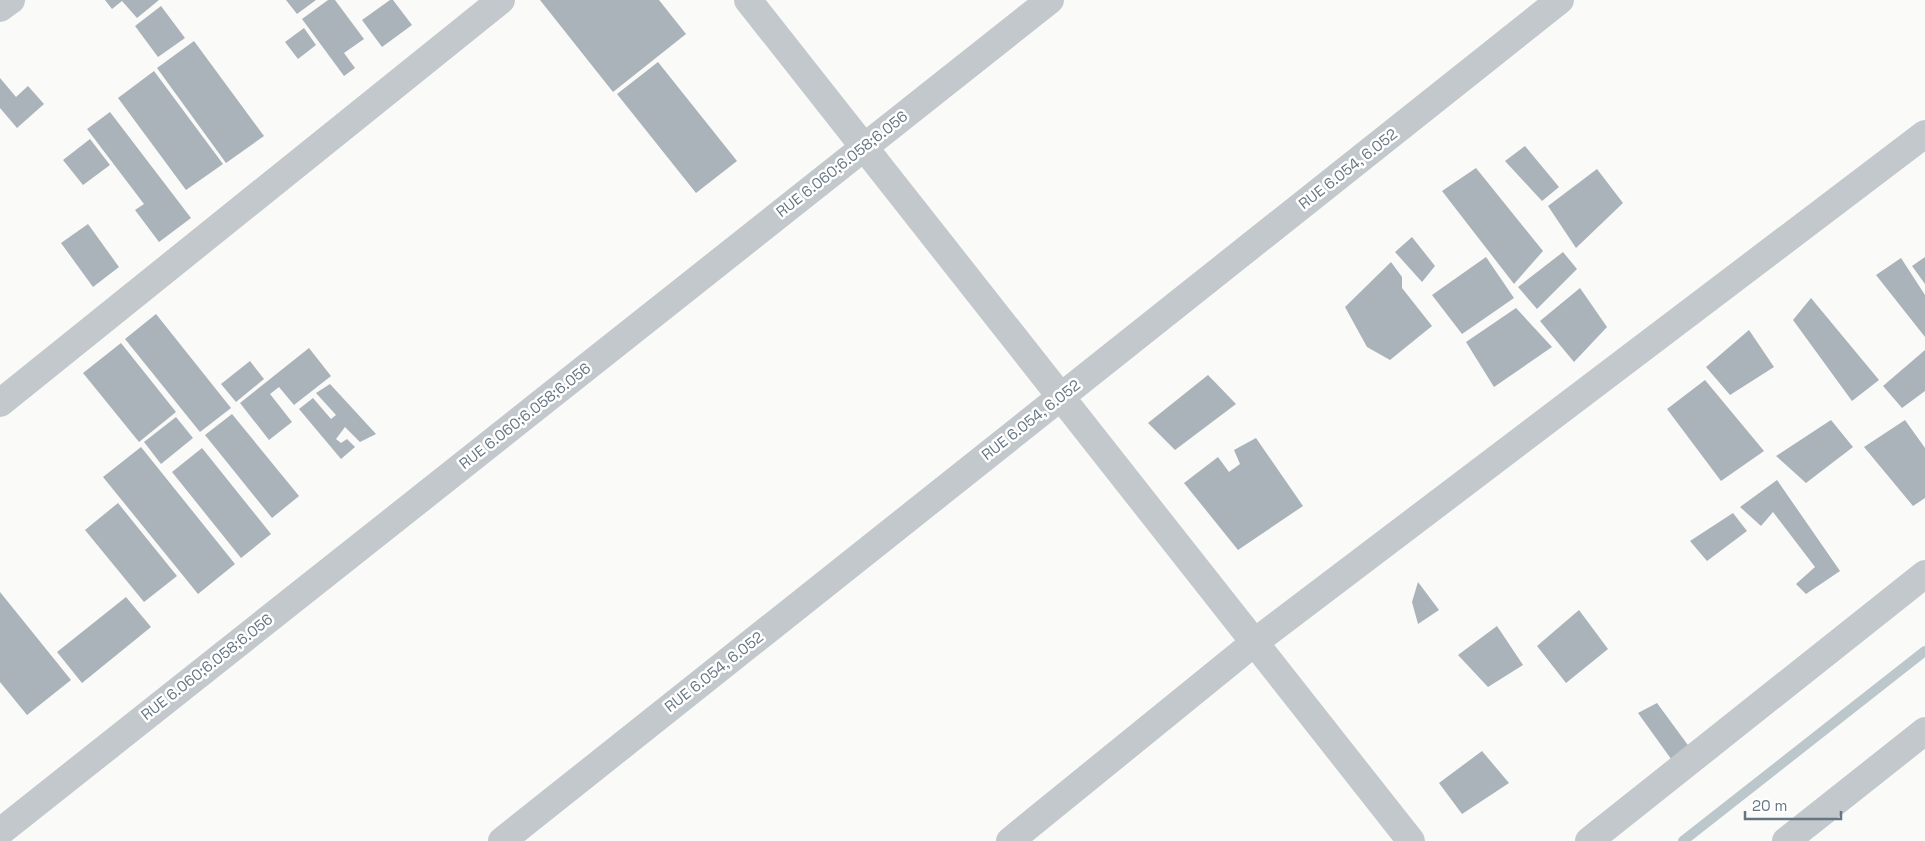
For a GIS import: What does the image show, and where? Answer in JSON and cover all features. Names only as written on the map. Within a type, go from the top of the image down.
[{"type":"street","points":[[0,8],[11,0]]},
{"type":"street","points":[[0,403],[501,0]]},
{"type":"street","points":[[748,0],[1411,841]]},
{"type":"street","name":"RUE 6.060;6.058;6.056","points":[[0,832],[1050,0]]},
{"type":"street","name":"RUE 6.054, 6.052","points":[[502,841],[1560,0]]},
{"type":"street","points":[[1010,841],[1254,642],[1925,134]]},
{"type":"street","points":[[1589,841],[1925,574]]},
{"type":"street","points":[[1786,841],[1925,731]]},
{"type":"building","points":[[105,0],[159,0],[137,18],[122,1],[112,9]]},
{"type":"building","points":[[286,0],[316,0],[297,14]]},
{"type":"building","points":[[328,0],[335,0],[364,39],[344,53],[355,68],[344,76],[302,19]]},
{"type":"building","points":[[390,0],[393,0],[412,25],[382,47],[362,20]]},
{"type":"building","points":[[540,0],[659,0],[686,34],[613,92]]},
{"type":"building","points":[[161,6],[185,38],[158,57],[135,26]]},
{"type":"building","points":[[304,28],[316,45],[298,59],[285,42]]},
{"type":"building","points":[[194,41],[264,136],[226,163],[157,68]]},
{"type":"building","points":[[658,62],[737,161],[696,193],[617,94]]},
{"type":"building","points":[[154,71],[223,164],[186,190],[118,98]]},
{"type":"building","points":[[0,78],[16,97],[28,86],[44,104],[17,128],[0,108]]},
{"type":"building","points":[[110,112],[191,218],[159,242],[135,210],[144,204],[87,129]]},
{"type":"building","points":[[90,139],[110,165],[83,185],[63,160]]},
{"type":"building","points":[[1525,146],[1559,187],[1542,201],[1505,161]]},
{"type":"building","points":[[1476,168],[1543,251],[1514,284],[1442,191]]},
{"type":"building","points":[[1597,169],[1623,203],[1576,248],[1548,206]]},
{"type":"building","points":[[88,224],[119,267],[93,287],[61,243]]},
{"type":"building","points":[[1412,237],[1435,266],[1422,282],[1395,252]]},
{"type":"building","points":[[1563,252],[1577,269],[1537,309],[1518,287]]},
{"type":"building","points":[[1486,257],[1514,298],[1462,334],[1432,295]]},
{"type":"building","points":[[1925,257],[1925,284],[1912,266]]},
{"type":"building","points":[[1901,258],[1925,295],[1925,337],[1876,275]]},
{"type":"building","points":[[1391,262],[1402,277],[1402,288],[1432,326],[1390,360],[1367,347],[1345,307]]},
{"type":"building","points":[[1580,288],[1607,327],[1574,362],[1540,321]]},
{"type":"building","points":[[1811,298],[1879,380],[1852,401],[1793,320]]},
{"type":"building","points":[[1516,308],[1552,347],[1494,387],[1466,342]]},
{"type":"building","points":[[156,314],[231,408],[200,432],[125,339]]},
{"type":"building","points":[[1749,330],[1774,367],[1730,395],[1706,367]]},
{"type":"building","points":[[121,343],[176,412],[139,442],[83,373]]},
{"type":"building","points":[[309,348],[331,376],[294,405],[279,387],[270,394],[292,422],[269,440],[240,403]]},
{"type":"building","points":[[1925,350],[1925,391],[1902,408],[1883,386]]},
{"type":"building","points":[[250,361],[264,379],[236,402],[221,384]]},
{"type":"building","points":[[1208,375],[1236,404],[1175,450],[1148,423]]},
{"type":"building","points":[[1705,380],[1764,451],[1721,481],[1667,409]]},
{"type":"building","points":[[330,384],[376,434],[360,442],[345,427],[336,439],[341,443],[347,439],[355,447],[341,459],[299,409],[313,398],[331,419],[336,415],[316,393]]},
{"type":"building","points":[[232,414],[299,496],[272,518],[205,435]]},
{"type":"building","points":[[176,417],[193,438],[161,464],[144,442]]},
{"type":"building","points":[[1831,420],[1853,447],[1806,483],[1776,456]]},
{"type":"building","points":[[1905,420],[1925,448],[1925,498],[1913,506],[1864,447]]},
{"type":"building","points":[[1256,438],[1303,506],[1238,550],[1184,483],[1218,457],[1229,472],[1240,464],[1234,450]]},
{"type":"building","points":[[141,447],[235,564],[198,594],[103,477]]},
{"type":"building","points":[[202,448],[271,534],[241,558],[172,472]]},
{"type":"building","points":[[1777,480],[1840,571],[1806,594],[1796,584],[1815,567],[1773,512],[1761,526],[1740,507]]},
{"type":"building","points":[[118,503],[177,576],[144,602],[85,530]]},
{"type":"building","points":[[1733,513],[1747,531],[1707,561],[1690,541]]},
{"type":"building","points":[[1418,582],[1439,610],[1418,624],[1412,602]]},
{"type":"building","points":[[0,592],[71,680],[27,715],[0,682]]},
{"type":"building","points":[[126,597],[151,627],[82,683],[57,652]]},
{"type":"building","points":[[1579,610],[1608,649],[1566,683],[1537,646]]},
{"type":"building","points":[[1497,626],[1523,665],[1488,687],[1458,655]]},
{"type":"building","points":[[1657,703],[1693,752],[1674,763],[1638,713]]},
{"type":"building","points":[[1482,751],[1509,783],[1462,814],[1439,783]]},
{"type":"waterway","points":[[1683,841],[1925,651]]}]
